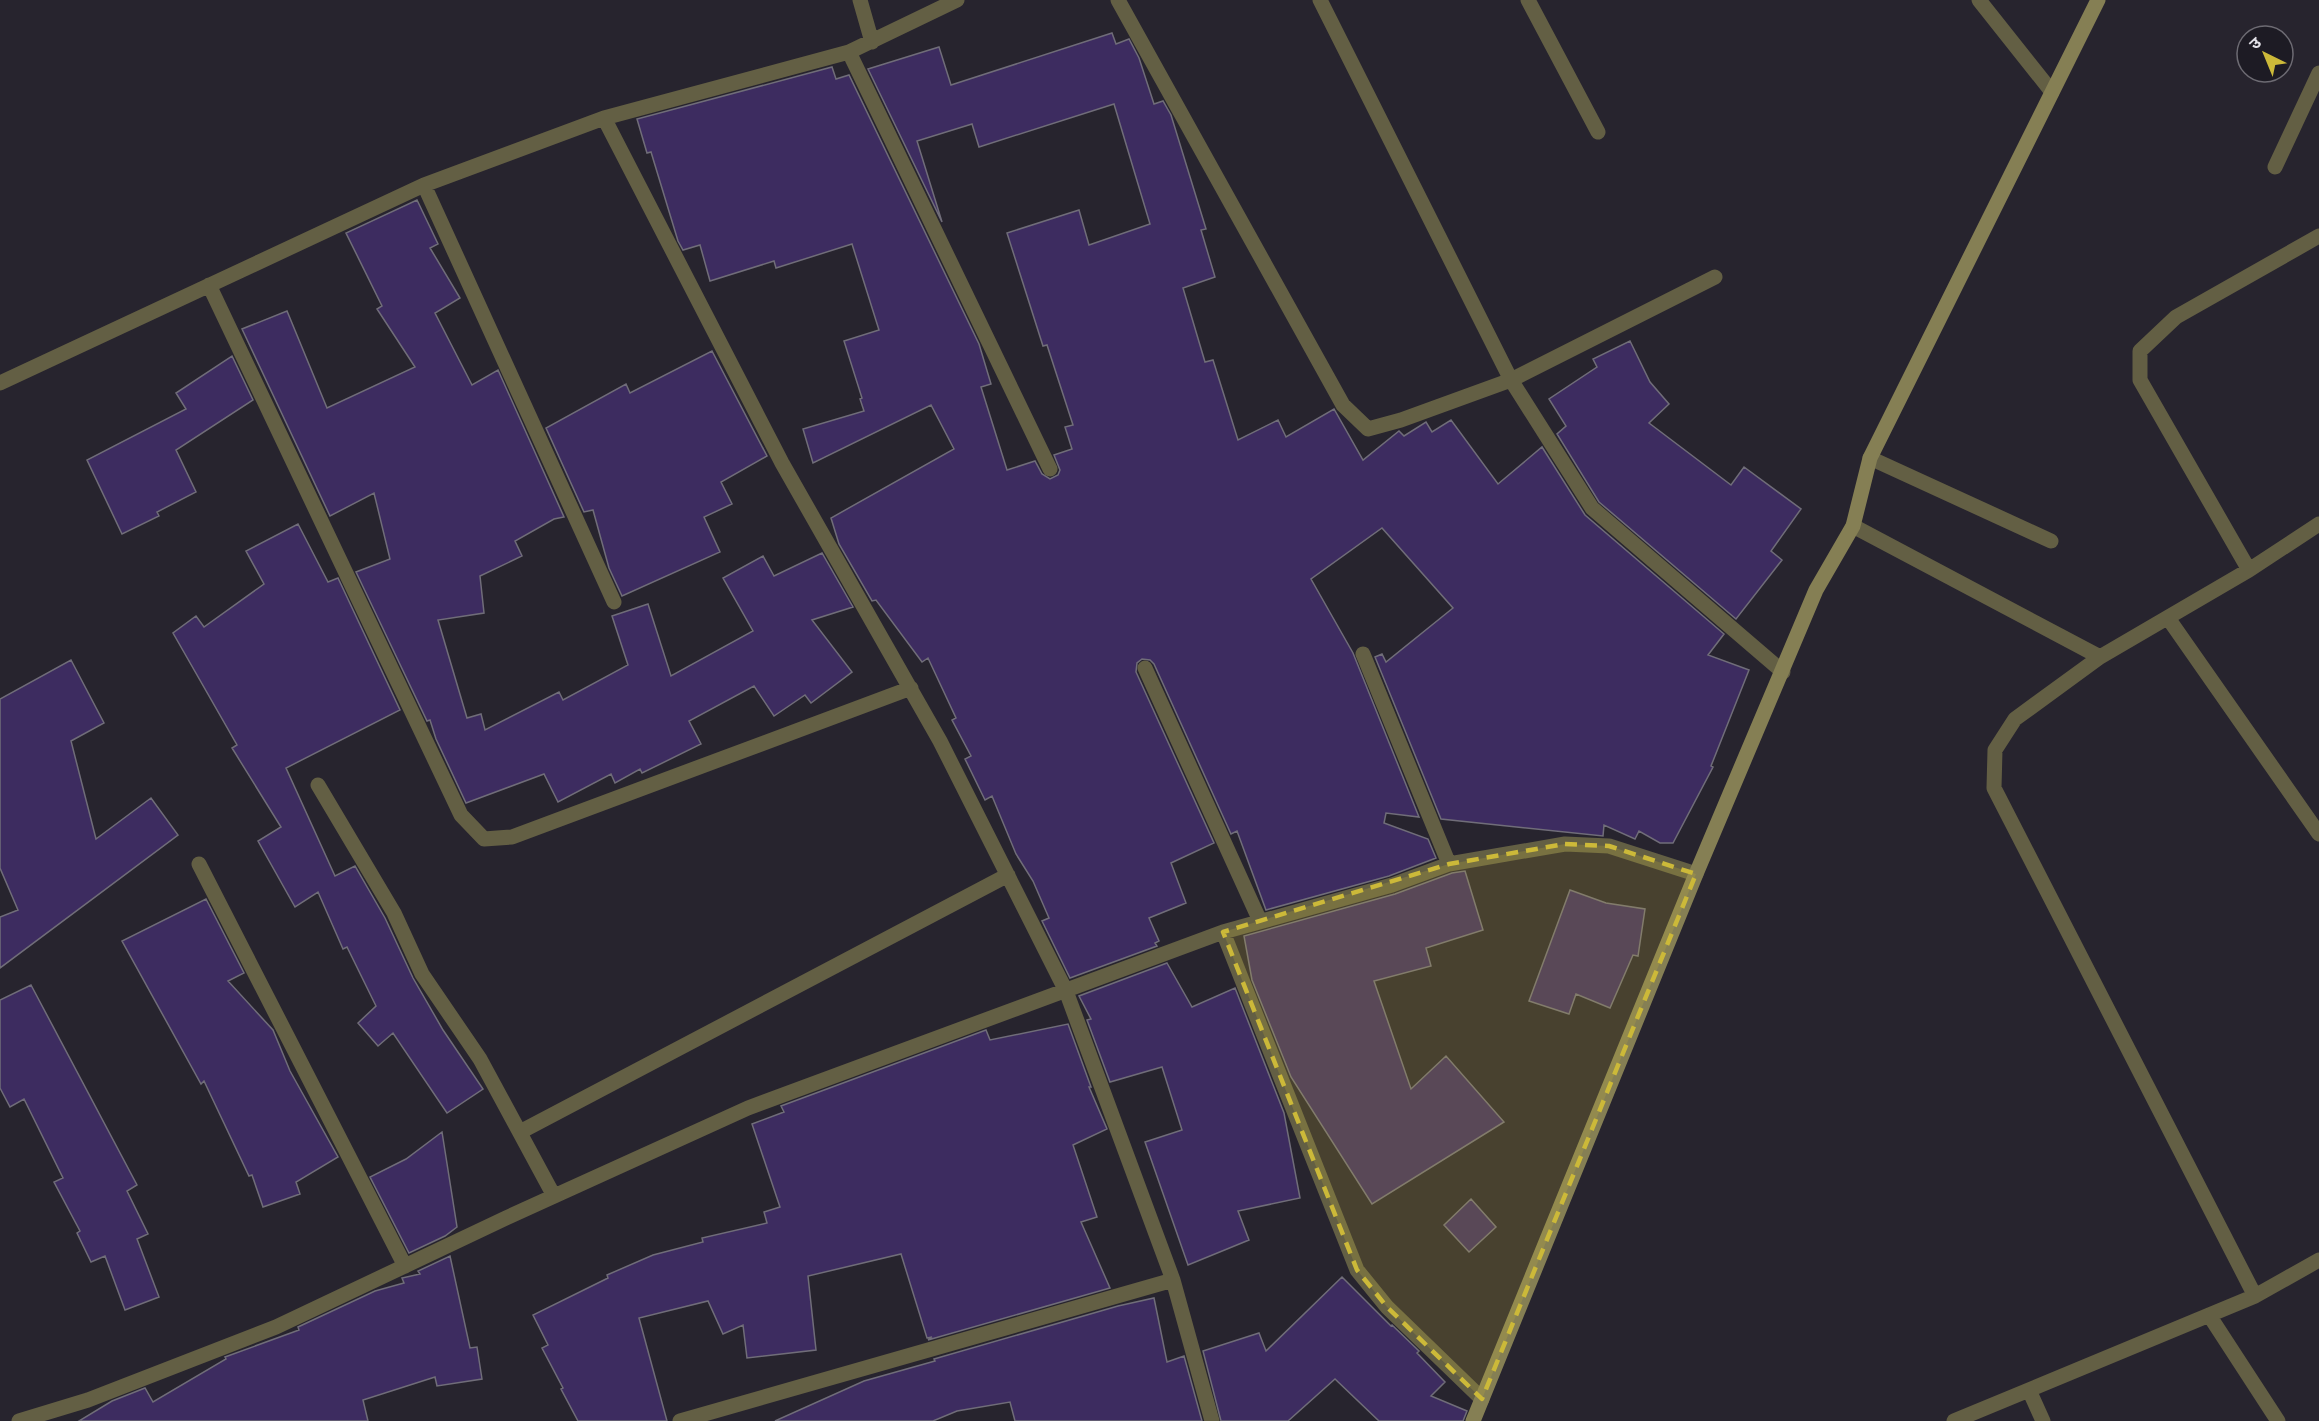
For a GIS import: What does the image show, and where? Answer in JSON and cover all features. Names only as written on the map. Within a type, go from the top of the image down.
[{"type":"street","points":[[860,0],[872,42]]},
{"type":"street","points":[[0,383],[424,185],[604,118],[849,52],[957,0]]},
{"type":"street","points":[[1118,0],[1343,405],[1368,429],[1401,420],[1511,380],[1715,277]]},
{"type":"street","points":[[1320,0],[1511,380],[1592,508],[1783,672]]},
{"type":"street","points":[[1528,0],[1598,132]]},
{"type":"street","points":[[1979,0],[2052,92]]},
{"type":"street","points":[[1473,1421],[1696,874],[1816,590],[1853,526],[1870,458],[2098,0]]},
{"type":"street","points":[[849,52],[1050,469]]},
{"type":"street","points":[[2276,167],[2319,73]]},
{"type":"street","points":[[604,118],[782,463],[940,741],[1066,991],[1173,1280],[1212,1421]]},
{"type":"street","points":[[424,185],[614,602]]},
{"type":"street","points":[[2249,570],[2140,380],[2140,351],[2176,317],[2319,236]]},
{"type":"street","points":[[209,285],[461,815],[484,839],[513,837],[911,688]]},
{"type":"street","points":[[1870,458],[2051,541]]},
{"type":"street","points":[[2255,1296],[1994,788],[1995,750],[2016,719],[2100,657],[2249,570],[2319,524]]},
{"type":"street","points":[[1853,526],[2100,657]]},
{"type":"street","points":[[2168,618],[2319,834]]},
{"type":"street","points":[[1363,654],[1449,864]]},
{"type":"street","points":[[1145,668],[1260,921]]},
{"type":"street","points":[[318,784],[394,913],[422,974],[480,1059],[554,1196]]},
{"type":"street","points":[[19,1421],[88,1400],[276,1327],[554,1196],[748,1108],[1223,932],[1392,885],[1449,864],[1565,844],[1609,846],[1696,874]]},
{"type":"street","points":[[198,864],[405,1266]]},
{"type":"street","points":[[520,1132],[1008,875]]},
{"type":"street","points":[[1223,932],[1357,1270],[1387,1307],[1482,1400]]},
{"type":"street","points":[[1954,1421],[2255,1296],[2319,1260]]},
{"type":"street","points":[[680,1421],[1173,1280]]},
{"type":"street","points":[[2209,1316],[2278,1421]]},
{"type":"street","points":[[2029,1390],[2043,1421]]},
{"type":"highlighted area","points":[[1565,844],[1609,846],[1696,874],[1482,1399],[1387,1307],[1357,1270],[1223,932],[1449,864]]},
{"type":"building","points":[[1112,33],[1116,44],[1129,39],[1139,58],[1154,104],[1163,101],[1171,115],[1206,229],[1201,230],[1215,277],[1183,288],[1205,362],[1213,360],[1238,440],[1278,420],[1286,437],[1334,409],[1363,460],[1399,431],[1404,436],[1426,422],[1432,432],[1451,420],[1498,484],[1542,447],[1585,515],[1724,634],[1708,655],[1749,670],[1711,766],[1713,767],[1673,843],[1660,843],[1639,831],[1635,839],[1604,825],[1603,836],[1441,819],[1375,657],[1382,654],[1386,662],[1453,608],[1382,528],[1311,579],[1353,653],[1419,817],[1386,813],[1384,823],[1428,839],[1436,858],[1389,876],[1266,910],[1237,831],[1231,834],[1154,664],[1150,660],[1142,659],[1137,663],[1136,672],[1214,843],[1171,863],[1186,903],[1149,918],[1159,941],[1155,943],[1157,946],[1070,978],[1042,921],[1049,918],[1033,881],[1016,854],[992,796],[985,800],[965,759],[971,756],[952,720],[956,718],[928,658],[922,662],[876,600],[872,601],[839,544],[831,518],[954,449],[931,405],[813,463],[803,429],[864,411],[844,341],[879,330],[852,244],[776,268],[774,261],[710,281],[700,245],[683,250],[678,241],[651,152],[647,153],[637,119],[832,67],[836,79],[849,75],[979,344],[991,384],[981,387],[1007,470],[1035,461],[1042,474],[1050,479],[1058,475],[1060,470],[1054,455],[1072,449],[1065,427],[1073,425],[1047,345],[1043,346],[1007,233],[1079,210],[1089,245],[1150,224],[1114,104],[979,147],[972,124],[917,141],[942,222],[868,69],[939,47],[951,85]]},
{"type":"building","points":[[417,200],[438,244],[430,248],[460,298],[435,313],[472,385],[498,370],[564,517],[554,519],[515,541],[522,556],[480,576],[484,613],[438,620],[467,718],[481,714],[485,730],[559,692],[563,700],[628,665],[612,616],[648,604],[671,676],[753,631],[723,578],[763,556],[774,576],[822,553],[853,607],[812,620],[852,672],[811,703],[805,695],[774,716],[754,686],[689,721],[701,744],[642,773],[640,769],[615,783],[611,774],[558,802],[544,774],[466,803],[436,739],[430,720],[427,721],[356,572],[390,559],[374,493],[330,516],[242,329],[287,311],[327,408],[415,367],[377,309],[382,306],[346,233]]},
{"type":"building","points":[[1630,341],[1650,382],[1669,404],[1649,423],[1731,485],[1744,467],[1801,509],[1771,551],[1782,560],[1736,619],[1599,502],[1557,434],[1566,426],[1549,399],[1597,367],[1593,359]]},
{"type":"building","points":[[712,351],[767,456],[721,482],[732,504],[704,517],[720,552],[622,596],[609,568],[593,510],[584,512],[546,428],[626,384],[630,393]]},
{"type":"building","points":[[232,356],[253,400],[176,450],[196,492],[157,512],[159,516],[122,534],[87,460],[186,409],[176,393]]},
{"type":"building","points":[[298,524],[328,582],[338,578],[400,710],[286,768],[335,876],[355,866],[385,918],[413,978],[443,1030],[483,1089],[447,1113],[393,1033],[378,1046],[358,1023],[376,1006],[347,947],[343,949],[318,892],[295,907],[258,841],[281,827],[232,748],[237,745],[173,633],[196,616],[204,627],[264,584],[246,551]]},
{"type":"building","points":[[71,660],[104,723],[71,741],[96,839],[151,798],[178,835],[0,968],[0,917],[18,910],[0,868],[0,699]]},
{"type":"building","points":[[1465,871],[1483,930],[1426,948],[1431,966],[1374,981],[1411,1089],[1446,1056],[1504,1122],[1372,1204],[1291,1077],[1252,980],[1244,936],[1395,894],[1452,873]]},
{"type":"building","points":[[1570,890],[1606,903],[1645,909],[1638,956],[1633,955],[1610,1008],[1576,994],[1569,1014],[1529,1001]]},
{"type":"building","points":[[206,899],[244,973],[228,981],[273,1030],[290,1071],[338,1157],[296,1182],[300,1194],[263,1207],[252,1175],[249,1176],[204,1081],[201,1084],[122,941]]},
{"type":"building","points":[[1167,963],[1192,1007],[1235,988],[1284,1113],[1300,1198],[1238,1211],[1249,1240],[1188,1265],[1145,1142],[1182,1130],[1162,1067],[1110,1082],[1087,1020],[1091,1019],[1079,996]]},
{"type":"building","points":[[31,985],[137,1185],[127,1191],[148,1234],[137,1239],[159,1297],[125,1310],[105,1256],[91,1262],[77,1233],[80,1231],[54,1182],[63,1178],[24,1099],[10,1107],[0,1088],[0,1000]]},
{"type":"building","points":[[1068,1024],[1091,1087],[1089,1087],[1107,1129],[1073,1145],[1097,1217],[1081,1222],[1110,1288],[928,1340],[932,1337],[927,1338],[901,1254],[808,1276],[816,1350],[747,1358],[743,1325],[723,1334],[708,1301],[639,1318],[667,1421],[578,1421],[542,1348],[548,1345],[533,1315],[608,1278],[607,1275],[653,1255],[703,1242],[702,1238],[767,1223],[764,1212],[780,1207],[752,1124],[784,1112],[781,1106],[986,1030],[990,1040]]},
{"type":"building","points":[[442,1132],[457,1227],[445,1236],[409,1253],[370,1177],[406,1159]]},
{"type":"building","points":[[1471,1199],[1496,1227],[1469,1252],[1444,1225]]},
{"type":"building","points":[[450,1256],[470,1348],[477,1347],[482,1379],[437,1386],[435,1377],[363,1400],[368,1421],[79,1421],[112,1401],[145,1388],[153,1402],[226,1359],[225,1357],[299,1330],[298,1327],[375,1291],[404,1283],[402,1278],[420,1274],[418,1271]]},
{"type":"building","points":[[1342,1277],[1419,1351],[1417,1353],[1445,1382],[1431,1396],[1467,1411],[1463,1421],[1379,1421],[1335,1379],[1288,1421],[1221,1421],[1203,1351],[1259,1333],[1266,1351]]},
{"type":"building","points":[[1154,1298],[1167,1362],[1184,1356],[1202,1421],[1015,1421],[1010,1402],[957,1411],[933,1421],[775,1421],[864,1381],[1118,1306]]}]
